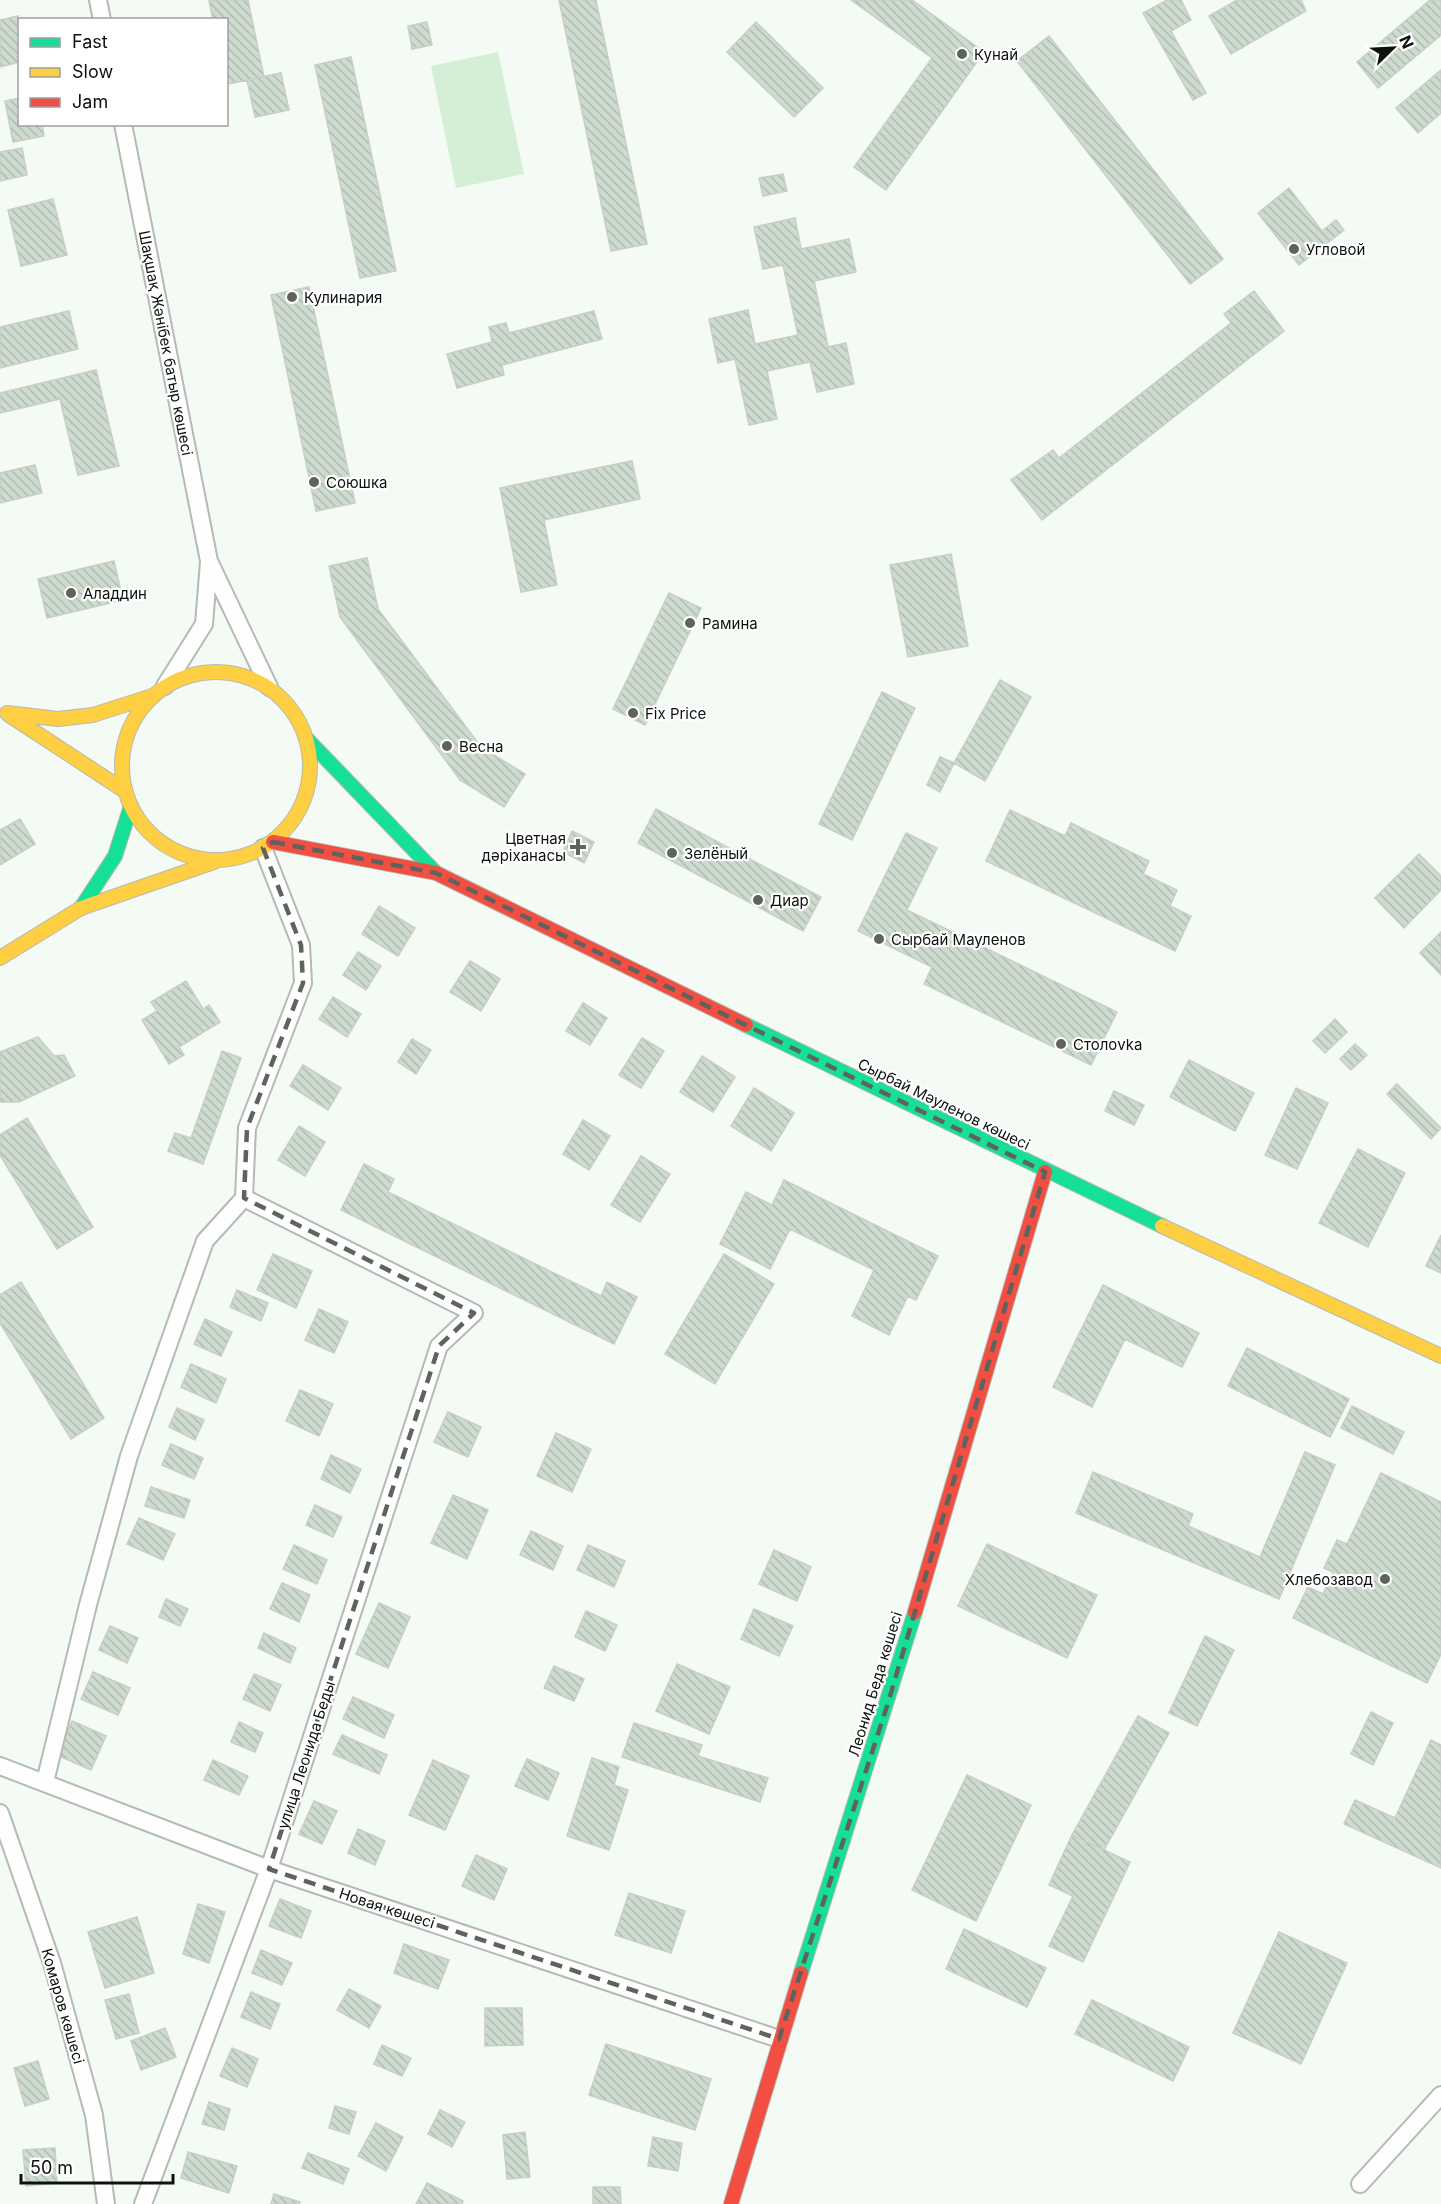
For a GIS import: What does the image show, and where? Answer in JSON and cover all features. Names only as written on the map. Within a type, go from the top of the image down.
[{"type":"main road","points":[[0,958],[81,908],[218,861],[242,858],[268,845],[288,828],[306,795],[310,766],[306,738],[292,709],[268,687],[244,676],[217,671],[190,675],[159,691],[93,715],[58,719],[3,712]]},
{"type":"main road","points":[[159,691],[136,716],[125,739],[121,765],[130,807],[146,829],[166,847],[191,857],[218,861]]},
{"type":"main road","points":[[3,712],[125,791]]},
{"type":"main road","points":[[306,738],[436,873]]},
{"type":"main road","points":[[81,908],[115,856],[130,807]]},
{"type":"main road","points":[[268,845],[436,873]]},
{"type":"main road","name":"Сырбай Мәуленов көшесі","points":[[436,873],[1045,1172],[1441,1356]]},
{"type":"main road","name":"Леонид Беда көшесі","points":[[731,2204],[779,2038],[888,1703],[1045,1172]]},
{"type":"street","points":[[98,0],[102,18]]},
{"type":"street","name":"Шақшақ Жәнібек батыр көшесі","points":[[123,126],[209,561],[268,687]]},
{"type":"street","name":"Шақшақ Жәнібек батыр көшесі","points":[[159,691],[204,624],[209,561]]},
{"type":"street","points":[[45,1782],[88,1605],[129,1456],[206,1241],[244,1198],[247,1128],[303,983],[302,945],[268,845]]},
{"type":"street","name":"улица Леонида Беды","points":[[143,2204],[269,1869],[439,1346],[474,1313],[244,1198]]},
{"type":"street","name":"Новая көшесі","points":[[0,1766],[269,1869],[779,2038]]},
{"type":"street","name":"Комаров көшесі","points":[[0,1813],[52,1963],[94,2115],[106,2204]]},
{"type":"street","points":[[1360,2184],[1441,2095]]},
{"type":"highlighted area","points":[[273,842],[436,873],[1045,1172],[888,1703],[779,2039],[269,1869],[439,1346],[474,1313],[244,1198],[247,1128],[303,983],[301,945],[263,848]]},
{"type":"green space","points":[[498,52],[524,174],[456,188],[431,66]]},
{"type":"building","points":[[209,0],[248,0],[264,77],[228,84],[228,18],[213,18]]},
{"type":"building","points":[[559,0],[596,0],[647,244],[611,251]]},
{"type":"building","points":[[851,0],[912,0],[984,52],[886,190],[854,167],[932,58]]},
{"type":"building","points":[[1167,0],[1181,0],[1191,20],[1171,31],[1206,93],[1193,100],[1143,13]]},
{"type":"building","points":[[1237,0],[1301,0],[1306,11],[1231,54],[1209,16]]},
{"type":"building","points":[[1430,0],[1441,0],[1441,35],[1378,88],[1357,62]]},
{"type":"building","points":[[18,16],[18,62],[0,67],[0,20]]},
{"type":"building","points":[[427,22],[432,45],[412,49],[408,26]]},
{"type":"building","points":[[756,22],[823,88],[794,117],[727,52]]},
{"type":"building","points":[[1049,36],[1223,259],[1190,284],[1017,61]]},
{"type":"building","points":[[351,57],[396,271],[360,278],[315,65]]},
{"type":"building","points":[[1441,70],[1441,113],[1418,133],[1396,108]]},
{"type":"building","points":[[281,73],[289,110],[255,117],[247,80]]},
{"type":"building","points":[[18,98],[18,126],[42,126],[44,136],[13,142],[5,101]]},
{"type":"building","points":[[22,148],[27,175],[0,181],[0,152]]},
{"type":"building","points":[[783,174],[787,191],[763,196],[759,178]]},
{"type":"building","points":[[1289,188],[1322,231],[1336,220],[1344,230],[1299,265],[1258,213]]},
{"type":"building","points":[[53,199],[67,255],[21,266],[8,210]]},
{"type":"building","points":[[795,218],[801,249],[849,239],[856,272],[814,281],[828,347],[846,343],[854,384],[817,392],[810,362],[767,371],[777,419],[749,425],[735,359],[718,363],[709,319],[748,310],[755,344],[798,335],[783,265],[763,269],[754,227]]},
{"type":"building","points":[[309,287],[355,503],[316,511],[271,295]]},
{"type":"building","points":[[1254,291],[1284,331],[1042,520],[1011,480],[1053,450],[1059,458],[1231,323],[1224,314]]},
{"type":"building","points":[[69,311],[78,349],[0,368],[0,327]]},
{"type":"building","points":[[594,311],[602,339],[502,365],[504,375],[457,388],[447,354],[492,342],[489,327],[506,323],[509,333]]},
{"type":"building","points":[[96,370],[119,466],[78,475],[60,399],[0,413],[0,393]]},
{"type":"building","points":[[632,461],[640,499],[544,520],[557,585],[521,592],[500,488]]},
{"type":"building","points":[[35,465],[42,493],[0,503],[0,473]]},
{"type":"building","points":[[951,554],[968,646],[908,657],[890,565]]},
{"type":"building","points":[[367,558],[378,609],[481,747],[525,774],[504,807],[460,780],[340,617],[329,566]]},
{"type":"building","points":[[114,561],[123,600],[47,618],[38,579]]},
{"type":"building","points":[[669,593],[701,608],[645,725],[613,709]]},
{"type":"building","points":[[1000,680],[1031,697],[985,781],[954,763]]},
{"type":"building","points":[[882,692],[915,708],[852,840],[819,824]]},
{"type":"building","points":[[940,757],[954,763],[940,792],[927,785]]},
{"type":"building","points":[[656,809],[821,897],[803,931],[638,843]]},
{"type":"building","points":[[1010,810],[1065,836],[1071,823],[1149,861],[1143,874],[1177,890],[1170,906],[1191,916],[1175,951],[986,861]]},
{"type":"building","points":[[20,819],[35,844],[0,865],[0,830]]},
{"type":"building","name":"Цветная дәріханасы","points":[[572,831],[594,842],[584,863],[563,852]]},
{"type":"building","points":[[906,833],[937,848],[907,910],[1117,1012],[1091,1065],[924,984],[932,967],[858,931]]},
{"type":"building","points":[[1419,854],[1441,876],[1441,890],[1404,928],[1375,898]]},
{"type":"building","points":[[379,906],[415,928],[398,956],[362,934]]},
{"type":"building","points":[[1441,932],[1441,975],[1420,953]]},
{"type":"building","points":[[358,952],[381,966],[366,990],[343,975]]},
{"type":"building","points":[[470,961],[500,979],[481,1011],[450,992]]},
{"type":"building","points":[[186,981],[203,1009],[209,1005],[220,1022],[179,1047],[184,1055],[169,1064],[142,1020],[157,1011],[151,1002]]},
{"type":"building","points":[[333,997],[361,1014],[347,1037],[319,1019]]},
{"type":"building","points":[[583,1003],[607,1018],[590,1045],[566,1031]]},
{"type":"building","points":[[1335,1019],[1347,1032],[1325,1053],[1313,1041]]},
{"type":"building","points":[[38,1037],[54,1056],[64,1055],[75,1076],[19,1102],[0,1102],[0,1052]]},
{"type":"building","points":[[642,1038],[664,1051],[641,1088],[619,1075]]},
{"type":"building","points":[[412,1039],[431,1050],[416,1074],[398,1062]]},
{"type":"building","points":[[1355,1044],[1367,1055],[1351,1070],[1340,1059]]},
{"type":"building","points":[[222,1051],[241,1058],[203,1164],[168,1151],[175,1133],[191,1138]]},
{"type":"building","points":[[702,1056],[735,1077],[713,1112],[680,1092]]},
{"type":"building","points":[[1189,1060],[1254,1093],[1235,1131],[1170,1097]]},
{"type":"building","points":[[303,1065],[341,1088],[328,1110],[290,1086]]},
{"type":"building","points":[[1397,1084],[1441,1128],[1431,1139],[1387,1094]]},
{"type":"building","points":[[754,1088],[794,1113],[771,1151],[731,1126]]},
{"type":"building","points":[[1296,1088],[1328,1103],[1297,1169],[1265,1155]]},
{"type":"building","points":[[1114,1091],[1144,1105],[1134,1125],[1105,1111]]},
{"type":"building","points":[[27,1118],[93,1227],[57,1249],[0,1155],[0,1135]]},
{"type":"building","points":[[583,1120],[610,1136],[589,1170],[563,1154]]},
{"type":"building","points":[[299,1126],[325,1142],[305,1176],[278,1160]]},
{"type":"building","points":[[1358,1149],[1405,1173],[1368,1247],[1319,1223]]},
{"type":"building","points":[[641,1156],[670,1174],[640,1222],[611,1205]]},
{"type":"building","points":[[364,1164],[394,1179],[388,1192],[601,1296],[607,1282],[637,1297],[614,1344],[341,1210]]},
{"type":"building","points":[[784,1180],[938,1256],[916,1300],[908,1296],[889,1335],[852,1316],[874,1270],[790,1229],[770,1269],[720,1244],[746,1192],[772,1205]]},
{"type":"building","points":[[1441,1235],[1441,1273],[1426,1266]]},
{"type":"building","points":[[273,1254],[312,1271],[296,1308],[257,1290]]},
{"type":"building","points":[[724,1254],[774,1284],[715,1384],[665,1354]]},
{"type":"building","points":[[21,1282],[104,1418],[71,1439],[0,1323],[0,1295]]},
{"type":"building","points":[[1103,1285],[1199,1333],[1182,1367],[1125,1339],[1092,1407],[1053,1387]]},
{"type":"building","points":[[237,1290],[268,1303],[261,1321],[230,1307]]},
{"type":"building","points":[[319,1309],[348,1322],[334,1353],[305,1340]]},
{"type":"building","points":[[205,1319],[232,1332],[221,1356],[194,1344]]},
{"type":"building","points":[[1247,1348],[1349,1399],[1330,1437],[1228,1386]]},
{"type":"building","points":[[191,1364],[226,1379],[216,1403],[181,1387]]},
{"type":"building","points":[[300,1390],[333,1404],[319,1436],[286,1421]]},
{"type":"building","points":[[1352,1406],[1404,1432],[1393,1454],[1341,1428]]},
{"type":"building","points":[[177,1408],[204,1420],[195,1440],[169,1427]]},
{"type":"building","points":[[448,1412],[481,1427],[468,1457],[434,1442]]},
{"type":"building","points":[[556,1433],[591,1449],[572,1492],[537,1476]]},
{"type":"building","points":[[171,1444],[203,1458],[194,1479],[162,1465]]},
{"type":"building","points":[[1305,1452],[1335,1465],[1279,1599],[1076,1513],[1093,1472],[1193,1514],[1188,1526],[1260,1557]]},
{"type":"building","points":[[331,1455],[361,1469],[350,1493],[321,1479]]},
{"type":"building","name":"Хлебозавод","points":[[1381,1473],[1441,1502],[1441,1654],[1427,1683],[1293,1618],[1308,1587],[1323,1594],[1333,1572],[1324,1568],[1337,1540],[1347,1544]]},
{"type":"building","points":[[151,1487],[190,1500],[184,1518],[145,1506]]},
{"type":"building","points":[[453,1495],[488,1510],[467,1559],[431,1543]]},
{"type":"building","points":[[315,1505],[342,1517],[333,1537],[306,1525]]},
{"type":"building","points":[[139,1518],[175,1534],[163,1560],[127,1544]]},
{"type":"building","points":[[531,1531],[563,1546],[553,1570],[520,1555]]},
{"type":"building","points":[[987,1544],[1097,1595],[1067,1658],[958,1606]]},
{"type":"building","points":[[294,1545],[327,1560],[317,1584],[283,1569]]},
{"type":"building","points":[[588,1545],[625,1561],[614,1587],[577,1570]]},
{"type":"building","points":[[774,1550],[811,1567],[797,1601],[759,1584]]},
{"type":"building","points":[[282,1583],[310,1595],[299,1622],[270,1609]]},
{"type":"building","points":[[166,1599],[188,1609],[180,1626],[159,1617]]},
{"type":"building","points":[[379,1603],[410,1617],[388,1668],[356,1654]]},
{"type":"building","points":[[754,1609],[793,1626],[779,1656],[741,1639]]},
{"type":"building","points":[[586,1611],[617,1625],[605,1651],[575,1637]]},
{"type":"building","points":[[110,1626],[138,1638],[127,1663],[99,1650]]},
{"type":"building","points":[[264,1633],[296,1648],[290,1663],[258,1648]]},
{"type":"building","points":[[1205,1636],[1234,1650],[1197,1726],[1169,1713]]},
{"type":"building","points":[[677,1664],[730,1687],[709,1734],[656,1711]]},
{"type":"building","points":[[554,1666],[584,1679],[574,1701],[544,1688]]},
{"type":"building","points":[[93,1672],[130,1688],[118,1715],[81,1699]]},
{"type":"building","points":[[254,1674],[281,1685],[270,1711],[243,1699]]},
{"type":"building","points":[[353,1697],[394,1715],[384,1738],[343,1719]]},
{"type":"building","points":[[1371,1712],[1393,1723],[1373,1765],[1351,1754]]},
{"type":"building","points":[[1138,1716],[1169,1733],[1104,1850],[1072,1835]]},
{"type":"building","points":[[72,1721],[106,1736],[91,1770],[57,1755]]},
{"type":"building","points":[[239,1722],[263,1733],[255,1752],[231,1742]]},
{"type":"building","points":[[634,1723],[702,1745],[698,1756],[768,1778],[760,1802],[622,1757]]},
{"type":"building","points":[[342,1735],[387,1755],[379,1774],[333,1754]]},
{"type":"building","points":[[1431,1740],[1441,1745],[1441,1868],[1344,1824],[1355,1800],[1395,1818]]},
{"type":"building","points":[[592,1758],[619,1767],[614,1785],[628,1790],[609,1850],[567,1836]]},
{"type":"building","points":[[527,1759],[559,1773],[548,1800],[515,1786]]},
{"type":"building","points":[[213,1760],[248,1776],[239,1795],[204,1780]]},
{"type":"building","points":[[433,1760],[469,1776],[445,1830],[409,1815]]},
{"type":"building","points":[[967,1775],[1031,1805],[976,1921],[912,1890]]},
{"type":"building","points":[[314,1801],[337,1811],[322,1844],[299,1834]]},
{"type":"building","points":[[358,1829],[385,1841],[375,1865],[348,1853]]},
{"type":"building","points":[[1072,1835],[1130,1862],[1083,1962],[1049,1946],[1073,1896],[1049,1885]]},
{"type":"building","points":[[476,1855],[507,1869],[494,1900],[462,1886]]},
{"type":"building","points":[[629,1893],[685,1911],[671,1953],[615,1935]]},
{"type":"building","points":[[280,1899],[311,1911],[301,1938],[269,1926]]},
{"type":"building","points":[[198,1904],[225,1912],[209,1963],[183,1954]]},
{"type":"building","points":[[137,1917],[154,1973],[105,1988],[88,1932]]},
{"type":"building","points":[[964,1929],[1046,1968],[1027,2007],[946,1969]]},
{"type":"building","points":[[1279,1932],[1347,1963],[1301,2064],[1233,2033]]},
{"type":"building","points":[[404,1944],[449,1960],[438,1989],[394,1973]]},
{"type":"building","points":[[261,1950],[292,1963],[282,1985],[252,1973]]},
{"type":"building","points":[[349,1989],[381,2006],[369,2028],[337,2010]]},
{"type":"building","points":[[251,1992],[280,2004],[270,2029],[241,2017]]},
{"type":"building","points":[[129,1994],[139,2033],[116,2039],[105,2000]]},
{"type":"building","points":[[1092,2000],[1189,2047],[1173,2081],[1075,2034]]},
{"type":"building","points":[[485,2008],[522,2008],[523,2045],[485,2046]]},
{"type":"building","points":[[165,2028],[176,2057],[141,2070],[131,2041]]},
{"type":"building","points":[[606,2044],[711,2079],[695,2130],[589,2095]]},
{"type":"building","points":[[382,2045],[411,2058],[402,2076],[374,2064]]},
{"type":"building","points":[[232,2048],[258,2059],[247,2087],[220,2076]]},
{"type":"building","points":[[38,2061],[49,2099],[25,2106],[14,2068]]},
{"type":"building","points":[[209,2102],[230,2109],[224,2130],[202,2124]]},
{"type":"building","points":[[335,2106],[356,2112],[349,2134],[329,2128]]},
{"type":"building","points":[[440,2110],[465,2122],[452,2147],[428,2134]]},
{"type":"building","points":[[376,2123],[403,2137],[386,2171],[358,2156]]},
{"type":"building","points":[[525,2132],[530,2177],[507,2179],[503,2135]]},
{"type":"building","points":[[653,2137],[682,2143],[678,2171],[648,2166]]},
{"type":"building","points":[[55,2148],[57,2183],[26,2186],[23,2150]]},
{"type":"building","points":[[188,2152],[237,2166],[229,2193],[181,2178]]},
{"type":"building","points":[[308,2153],[349,2169],[343,2184],[302,2168]]},
{"type":"building","points":[[427,2183],[463,2201],[462,2204],[416,2204]]},
{"type":"building","points":[[593,2187],[620,2187],[621,2204],[593,2204]]},
{"type":"building","points":[[274,2194],[300,2202],[299,2204],[271,2204]]},
{"type":"traffic: fast","points":[[306,738],[436,873]]},
{"type":"traffic: fast","points":[[81,908],[115,856],[131,806]]},
{"type":"traffic: fast","points":[[746,1025],[1162,1226]]},
{"type":"traffic: fast","points":[[801,1973],[915,1612]]},
{"type":"traffic: slow","points":[[207,672],[225,672],[252,679],[283,699],[303,730],[310,766],[303,802],[283,833],[252,853],[225,860],[207,860],[172,849],[156,839],[143,826],[126,793],[122,775],[122,757],[133,722],[143,706],[156,693],[189,676],[207,672]]},
{"type":"traffic: slow","points":[[7,713],[58,719],[93,715],[152,696]]},
{"type":"traffic: slow","points":[[9,715],[125,791]]},
{"type":"traffic: slow","points":[[0,958],[81,908],[214,862]]},
{"type":"traffic: slow","points":[[1162,1226],[1441,1356]]},
{"type":"traffic: jam","points":[[273,842],[436,873],[746,1025]]},
{"type":"traffic: jam","points":[[915,1612],[1045,1172]]},
{"type":"traffic: jam","points":[[731,2204],[801,1973]]},
{"type":"place","name":"Кунай","points":[[962,54]]},
{"type":"place","name":"Угловой","points":[[1294,249]]},
{"type":"place","name":"Кулинария","points":[[292,297]]},
{"type":"place","name":"Союшка","points":[[314,482]]},
{"type":"place","name":"Аладдин","points":[[71,593]]},
{"type":"place","name":"Рамина","points":[[690,623]]},
{"type":"place","name":"Fix Price","points":[[633,713]]},
{"type":"place","name":"Весна","points":[[447,746]]},
{"type":"place","name":"Цветная дәріханасы","points":[[578,847]]},
{"type":"place","name":"Зелёный","points":[[672,853]]},
{"type":"place","name":"Диар","points":[[758,900]]},
{"type":"place","name":"Сырбай Мауленов","points":[[879,939]]},
{"type":"place","name":"Столоvka","points":[[1061,1044]]},
{"type":"place","name":"Хлебозавод","points":[[1385,1579]]}]
